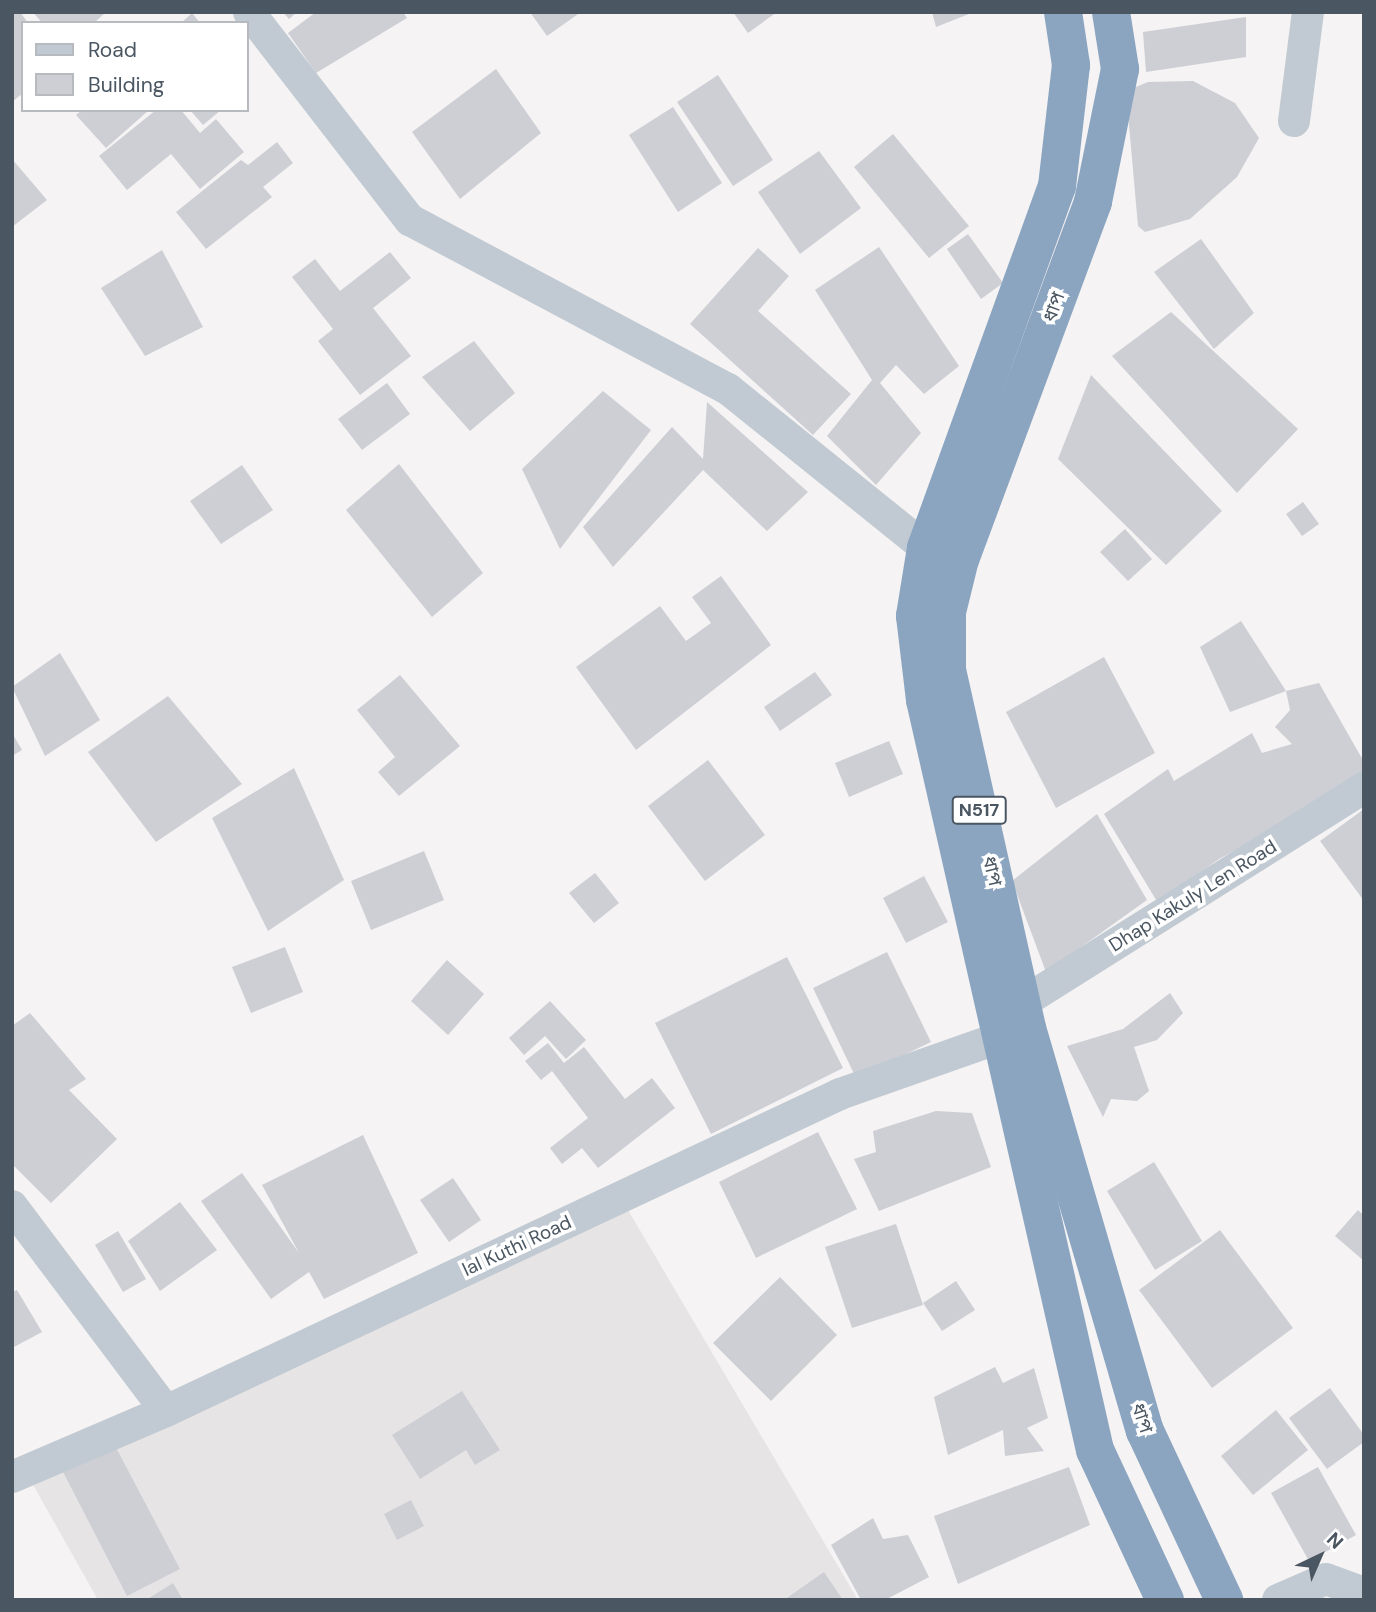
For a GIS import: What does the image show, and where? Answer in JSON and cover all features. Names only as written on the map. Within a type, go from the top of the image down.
[{"type":"highway","name":"ধাপ","points":[[1063,12],[1071,65],[1056,186],[943,554],[947,670],[1095,1450],[1165,1600]]},
{"type":"highway","name":"ধাপ","points":[[943,554],[1093,202],[1120,69],[1111,12]]},
{"type":"highway","name":"ধাপ","points":[[1016,1024],[1145,1431],[1224,1600]]},
{"type":"street","points":[[249,12],[410,220],[728,389],[943,554]]},
{"type":"street","points":[[1294,121],[1308,12]]},
{"type":"street","name":"Dhap Kakuly Len Road","points":[[1016,1024],[1364,788]]},
{"type":"street","name":"lal Kuthi Road","points":[[12,1477],[166,1411],[840,1094],[1016,1024]]},
{"type":"street","points":[[12,1206],[166,1411]]},
{"type":"street","points":[[1279,1600],[1326,1580],[1364,1593]]},
{"type":"shaded area","points":[[625,1205],[858,1600],[98,1600],[27,1474]]},
{"type":"building","points":[[12,12],[20,12],[27,21],[21,21],[21,95],[12,102]]},
{"type":"building","points":[[33,12],[106,12],[96,21],[40,21]]},
{"type":"building","points":[[283,12],[297,12],[289,19]]},
{"type":"building","points":[[316,12],[403,12],[407,18],[316,73],[288,33]]},
{"type":"building","points":[[530,12],[581,12],[547,36]]},
{"type":"building","points":[[733,12],[777,12],[748,33]]},
{"type":"building","points":[[932,12],[974,12],[936,27]]},
{"type":"building","points":[[192,13],[198,21],[183,21]]},
{"type":"building","points":[[1246,17],[1246,57],[1146,72],[1143,32]]},
{"type":"building","points":[[496,69],[541,133],[460,199],[412,132]]},
{"type":"building","points":[[718,75],[773,160],[733,186],[677,102]]},
{"type":"building","points":[[1193,81],[1235,103],[1259,138],[1237,177],[1190,219],[1145,232],[1138,226],[1126,91],[1148,82]]},
{"type":"building","points":[[673,107],[722,183],[678,212],[629,135]]},
{"type":"building","points":[[80,112],[147,112],[106,148],[76,115]]},
{"type":"building","points":[[154,112],[183,112],[200,133],[216,119],[244,152],[200,189],[171,154],[127,190],[99,156]]},
{"type":"building","points":[[192,112],[219,112],[203,125]]},
{"type":"building","points":[[893,134],[969,226],[929,258],[854,167]]},
{"type":"building","points":[[277,142],[293,163],[263,187],[272,197],[206,249],[176,212],[241,160],[248,165]]},
{"type":"building","points":[[819,151],[861,208],[800,254],[758,192]]},
{"type":"building","points":[[12,159],[47,200],[12,227]]},
{"type":"building","points":[[968,234],[1003,283],[981,299],[947,249]]},
{"type":"building","points":[[1201,239],[1254,313],[1214,349],[1154,272]]},
{"type":"building","points":[[879,247],[959,366],[924,394],[896,365],[880,383],[921,433],[876,485],[827,436],[872,380],[815,290]]},
{"type":"building","points":[[758,248],[789,276],[758,311],[851,394],[813,435],[690,324]]},
{"type":"building","points":[[162,250],[203,327],[145,356],[101,288]]},
{"type":"building","points":[[390,252],[411,278],[373,308],[411,356],[360,395],[318,341],[333,329],[292,277],[315,259],[340,291]]},
{"type":"building","points":[[1171,312],[1298,429],[1237,493],[1112,356]]},
{"type":"building","points":[[474,341],[515,393],[470,431],[422,377]]},
{"type":"building","points":[[1091,375],[1222,511],[1166,565],[1058,459]]},
{"type":"building","points":[[387,383],[410,414],[362,450],[338,419]]},
{"type":"building","points":[[603,391],[651,430],[560,549],[522,469]]},
{"type":"building","points":[[707,402],[808,492],[767,531],[703,470],[613,567],[583,527],[672,427],[703,459]]},
{"type":"building","points":[[399,464],[483,573],[432,617],[346,510]]},
{"type":"building","points":[[242,465],[273,510],[221,544],[190,501]]},
{"type":"building","points":[[1303,502],[1319,524],[1302,536],[1286,514]]},
{"type":"building","points":[[1125,529],[1152,559],[1128,581],[1100,552]]},
{"type":"building","points":[[721,576],[771,645],[636,750],[576,667],[660,606],[686,641],[711,623],[692,597]]},
{"type":"building","points":[[1241,621],[1286,691],[1230,712],[1200,647]]},
{"type":"building","points":[[60,653],[100,720],[45,756],[12,687]]},
{"type":"building","points":[[1104,657],[1155,753],[1056,808],[1006,712]]},
{"type":"building","points":[[815,672],[832,695],[780,731],[764,707]]},
{"type":"building","points":[[400,675],[460,746],[399,796],[378,772],[395,757],[357,710]]},
{"type":"building","points":[[1319,683],[1364,762],[1364,775],[1296,818],[1219,859],[1158,903],[1104,814],[1168,769],[1174,781],[1252,733],[1262,753],[1292,744],[1275,727],[1290,710],[1286,691]]},
{"type":"building","points":[[168,696],[242,784],[156,842],[88,752]]},
{"type":"building","points":[[12,733],[22,750],[12,756]]},
{"type":"building","points":[[889,741],[903,774],[849,797],[835,763]]},
{"type":"building","points":[[708,760],[765,835],[705,881],[648,806]]},
{"type":"building","points":[[294,768],[344,880],[268,931],[212,818]]},
{"type":"building","points":[[1364,809],[1364,901],[1320,841]]},
{"type":"building","points":[[1097,814],[1147,900],[1046,972],[1012,881]]},
{"type":"building","points":[[424,851],[444,900],[371,930],[351,881]]},
{"type":"building","points":[[595,873],[619,903],[594,923],[569,893]]},
{"type":"building","points":[[924,876],[948,922],[906,943],[883,898]]},
{"type":"building","points":[[285,947],[303,992],[251,1013],[232,967]]},
{"type":"building","points":[[887,952],[931,1042],[856,1078],[813,988]]},
{"type":"building","points":[[787,957],[843,1068],[711,1134],[655,1023]]},
{"type":"building","points":[[447,960],[484,994],[448,1035],[411,1001]]},
{"type":"building","points":[[1170,993],[1183,1013],[1157,1040],[1134,1047],[1149,1091],[1137,1101],[1111,1099],[1103,1117],[1067,1046],[1123,1029]]},
{"type":"building","points":[[550,1001],[586,1040],[566,1059],[545,1036],[524,1055],[509,1038]]},
{"type":"building","points":[[30,1013],[86,1079],[69,1090],[117,1139],[51,1203],[12,1164],[12,1026]]},
{"type":"building","points":[[548,1043],[564,1063],[584,1047],[625,1099],[652,1078],[675,1108],[598,1168],[582,1148],[562,1164],[550,1148],[588,1118],[552,1071],[541,1080],[525,1061]]},
{"type":"building","points":[[936,1111],[972,1113],[991,1167],[879,1211],[854,1159],[876,1152],[873,1131]]},
{"type":"building","points":[[818,1132],[857,1209],[756,1258],[719,1182]]},
{"type":"building","points":[[363,1135],[418,1253],[324,1299],[309,1272],[271,1299],[201,1201],[242,1173],[299,1253],[262,1185]]},
{"type":"building","points":[[1154,1162],[1202,1241],[1155,1270],[1107,1191]]},
{"type":"building","points":[[453,1178],[481,1220],[449,1242],[420,1200]]},
{"type":"building","points":[[180,1202],[217,1250],[160,1291],[128,1241]]},
{"type":"building","points":[[1358,1210],[1364,1216],[1364,1261],[1335,1236]]},
{"type":"building","points":[[896,1224],[923,1305],[852,1328],[825,1247]]},
{"type":"building","points":[[1220,1230],[1293,1328],[1212,1388],[1139,1290]]},
{"type":"building","points":[[118,1231],[146,1279],[123,1292],[95,1245]]},
{"type":"building","points":[[780,1277],[837,1335],[771,1401],[713,1343]]},
{"type":"building","points":[[956,1281],[975,1310],[942,1331],[923,1303]]},
{"type":"building","points":[[17,1290],[42,1332],[12,1348],[12,1292]]},
{"type":"building","points":[[995,1367],[1003,1383],[1034,1368],[1048,1418],[1027,1428],[1044,1451],[1005,1456],[1003,1430],[948,1455],[934,1397]]},
{"type":"building","points":[[1330,1388],[1364,1435],[1364,1442],[1327,1469],[1289,1418]]},
{"type":"building","points":[[462,1391],[500,1450],[475,1465],[466,1450],[420,1479],[392,1435]]},
{"type":"building","points":[[1276,1410],[1308,1450],[1253,1495],[1221,1456]]},
{"type":"building","points":[[112,1440],[180,1569],[127,1596],[60,1466]]},
{"type":"building","points":[[1069,1467],[1090,1525],[958,1584],[934,1516]]},
{"type":"building","points":[[1318,1467],[1356,1535],[1309,1561],[1271,1493]]},
{"type":"building","points":[[411,1500],[424,1526],[397,1540],[384,1514]]},
{"type":"building","points":[[873,1518],[883,1539],[908,1535],[929,1577],[885,1600],[861,1600],[831,1545]]},
{"type":"building","points":[[824,1572],[843,1600],[784,1600]]},
{"type":"building","points":[[173,1583],[183,1600],[146,1600]]}]
